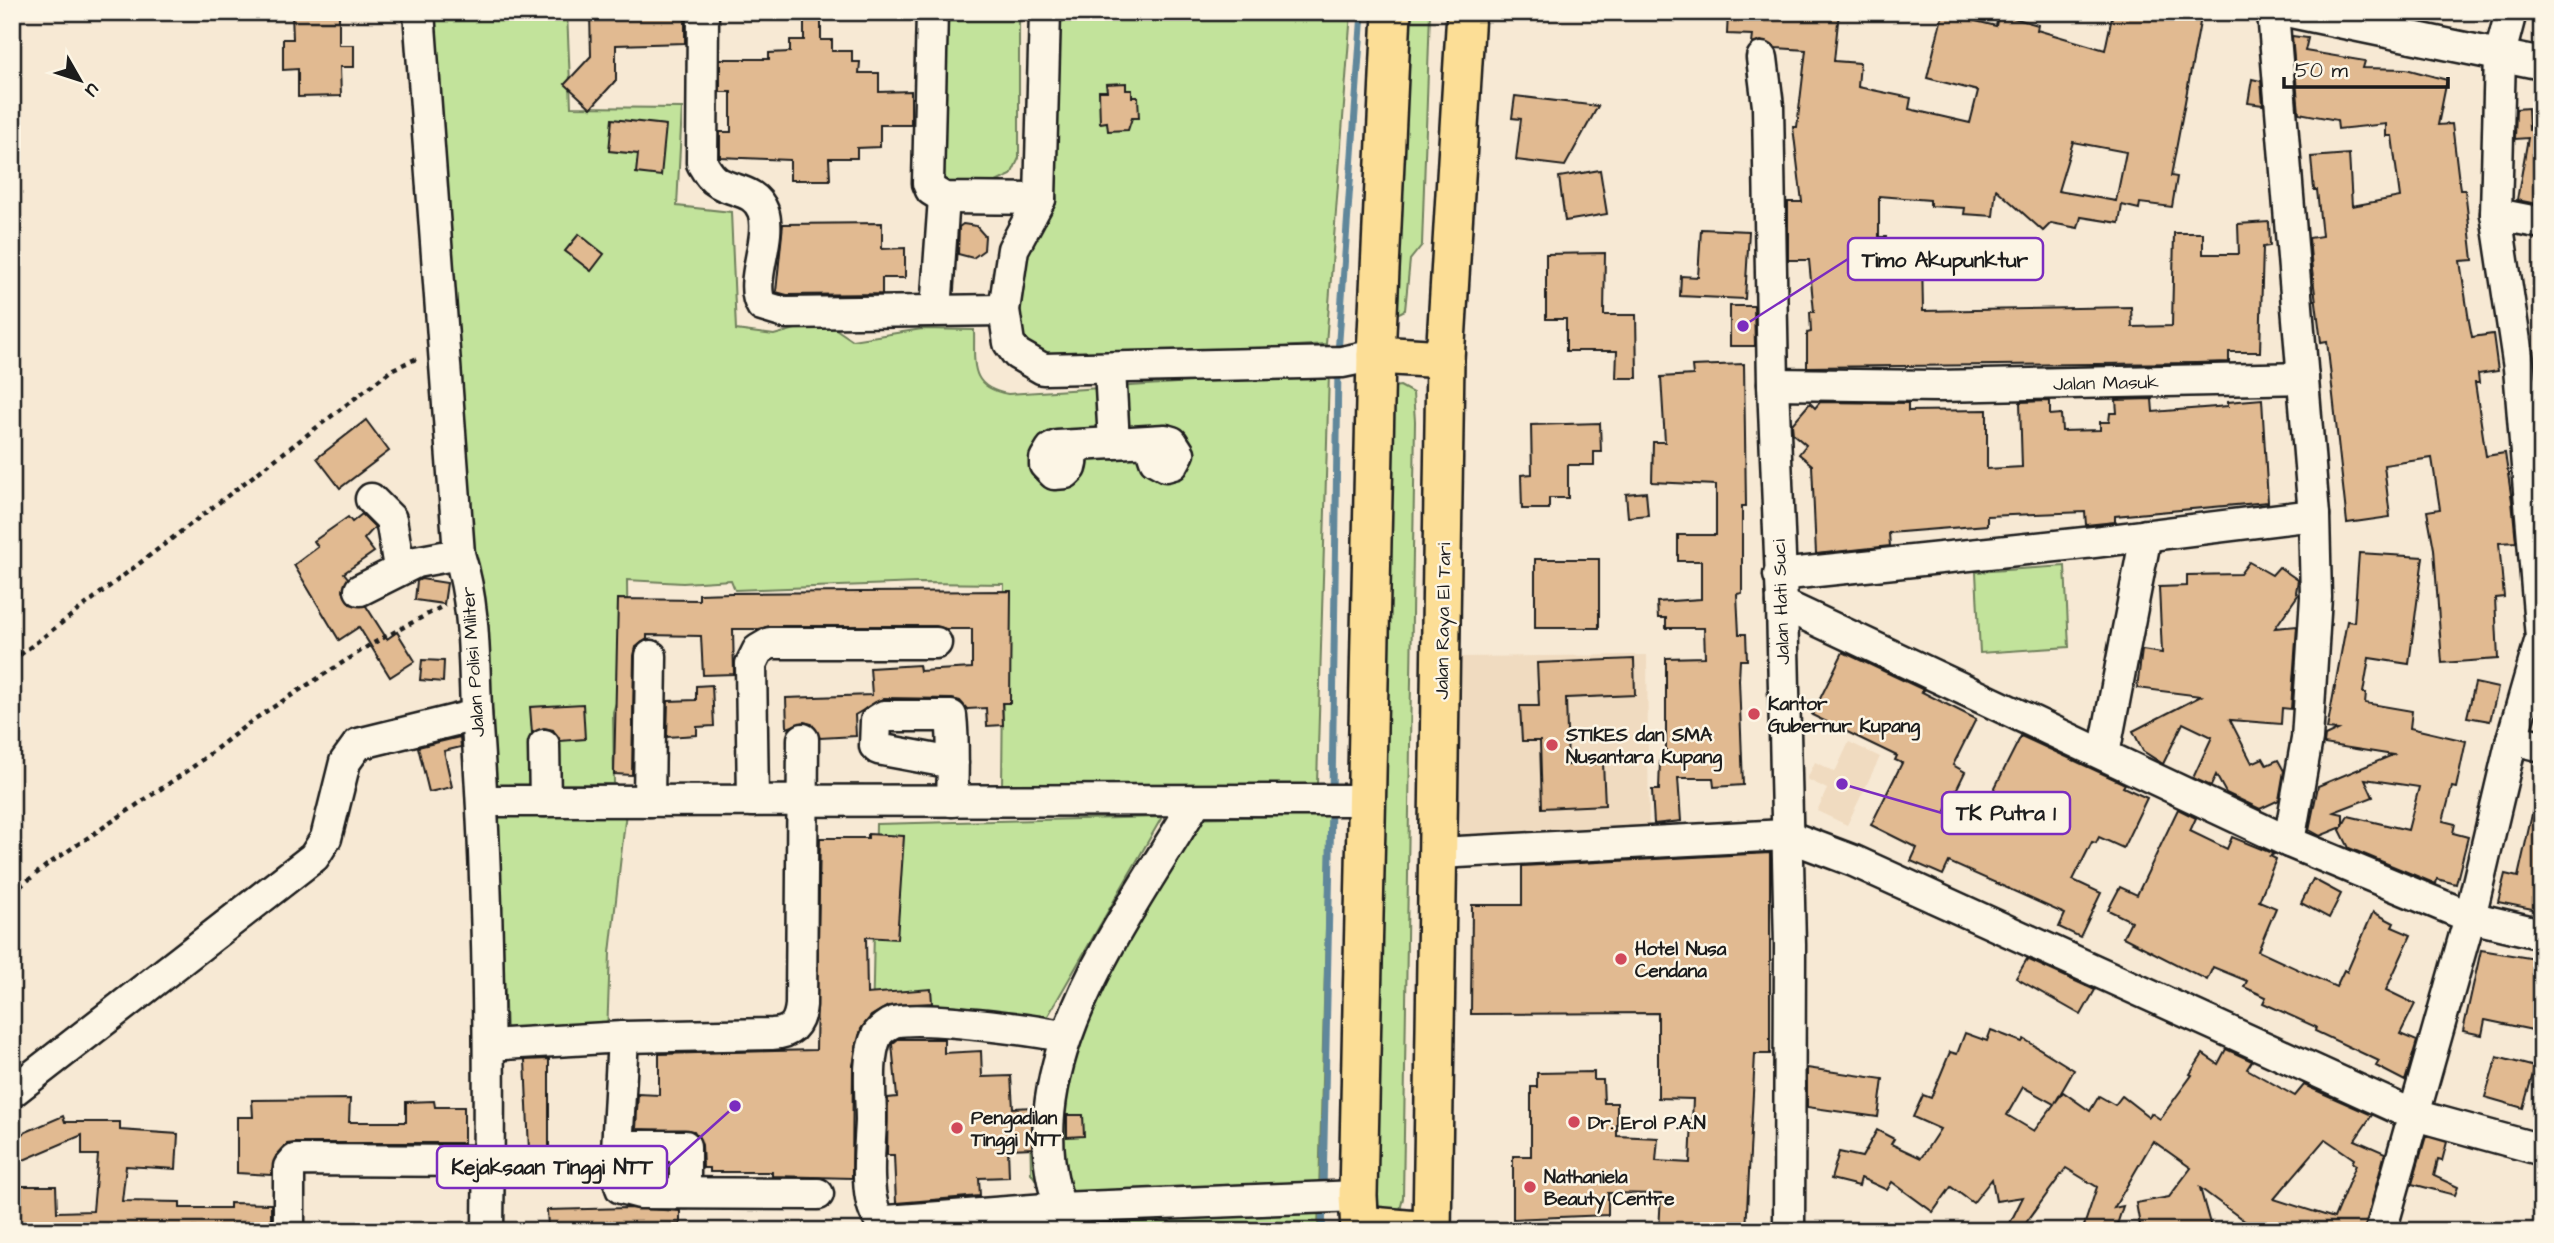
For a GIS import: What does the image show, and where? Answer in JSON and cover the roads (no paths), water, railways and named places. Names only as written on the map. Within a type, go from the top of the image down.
[{"type":"main road","points":[[1392,12],[1376,355],[1345,801],[1343,1209],[1430,1231]]},
{"type":"main road","name":"Jalan Raya El Tari","points":[[1430,1231],[1439,853],[1445,359],[1466,12]]},
{"type":"main road","points":[[1376,355],[1445,359]]},
{"type":"street","name":"Jalan Polisi Militer","points":[[419,12],[459,554],[471,592],[482,802],[489,1045],[488,1231]]},
{"type":"street","points":[[703,12],[702,163],[710,177],[752,197],[763,211],[766,228],[757,295],[762,306],[785,313],[1004,310]]},
{"type":"street","points":[[932,12],[928,183],[931,191],[944,198],[1040,199]]},
{"type":"street","points":[[1045,12],[1040,199],[1013,249],[1004,310],[1009,342],[1027,362],[1043,369],[1110,369],[1342,362],[1376,355]]},
{"type":"street","points":[[2273,12],[2314,515],[2316,597],[2307,739],[2289,842]]},
{"type":"street","points":[[2291,12],[2542,64]]},
{"type":"street","points":[[2381,1231],[2470,917],[2512,739],[2541,638],[2530,371],[2496,214],[2500,54],[2511,12]]},
{"type":"street","name":"Jalan Hati Suci","points":[[1762,58],[1768,107],[1773,384],[1782,604],[1785,835],[1790,945],[1790,1231]]},
{"type":"street","points":[[936,310],[944,198]]},
{"type":"street","points":[[2496,214],[2542,223]]},
{"type":"street","points":[[1110,369],[1114,443]]},
{"type":"street","name":"Jalan Masuk","points":[[1773,384],[1938,386],[2303,378]]},
{"type":"street","points":[[1057,446],[1166,440]]},
{"type":"street","points":[[371,499],[391,519],[399,568]]},
{"type":"street","points":[[1779,575],[2314,515]]},
{"type":"street","points":[[2104,754],[2146,535]]},
{"type":"street","points":[[360,590],[399,568],[459,554]]},
{"type":"street","points":[[1782,604],[2289,842],[2470,917],[2542,934]]},
{"type":"street","points":[[753,801],[751,664],[758,650],[770,643],[936,643]]},
{"type":"street","points":[[649,801],[651,656]]},
{"type":"street","points":[[12,1092],[314,858],[327,838],[345,762],[358,744],[476,715]]},
{"type":"street","points":[[489,1045],[623,1037],[772,1034],[785,1033],[795,1026],[801,1006],[803,739]]},
{"type":"street","points":[[2512,739],[2542,746]]},
{"type":"street","points":[[544,745],[545,801]]},
{"type":"street","points":[[952,801],[953,763]]},
{"type":"street","points":[[1064,1220],[1053,1176],[1050,1116],[1055,1079],[1066,1037],[1082,995],[1196,801]]},
{"type":"street","points":[[482,802],[1345,801]]},
{"type":"street","points":[[1439,853],[1785,835],[1854,861],[2412,1114],[2542,1150]]},
{"type":"street","points":[[1066,1037],[933,1022],[895,1022],[877,1035],[871,1086],[869,1172],[873,1208],[882,1220],[1064,1220],[1343,1209]]},
{"type":"street","points":[[623,1037],[617,1179],[621,1188],[640,1193],[818,1194]]},
{"type":"street","points":[[618,1146],[685,1146],[685,1193]]},
{"type":"street","points":[[289,1231],[289,1167],[295,1160],[489,1161]]},
{"type":"waterway","points":[[1338,354],[1362,12]]},
{"type":"waterway","points":[[1332,795],[1338,369]]},
{"type":"waterway","points":[[1323,1190],[1331,806]]},
{"type":"waterway","points":[[1322,1231],[1323,1205]]},
{"type":"place","name":"Timo Akupunktur","points":[[1743,326]]},
{"type":"place","name":"Kantor Gubernur Kupang","points":[[1754,714]]},
{"type":"place","name":"STIKES dan SMA Nusantara Kupang","points":[[1552,745]]},
{"type":"place","name":"TK Putra 1","points":[[1842,784]]},
{"type":"place","name":"Hotel Nusa Cendana","points":[[1621,959]]},
{"type":"place","name":"Kejaksaan Tinggi NTT","points":[[735,1106]]},
{"type":"place","name":"Dr. Erol P.A.N","points":[[1574,1122]]},
{"type":"place","name":"Pengadilan Tinggi NTT","points":[[957,1128]]},
{"type":"place","name":"Nathaniela Beauty Centre","points":[[1530,1187]]}]
